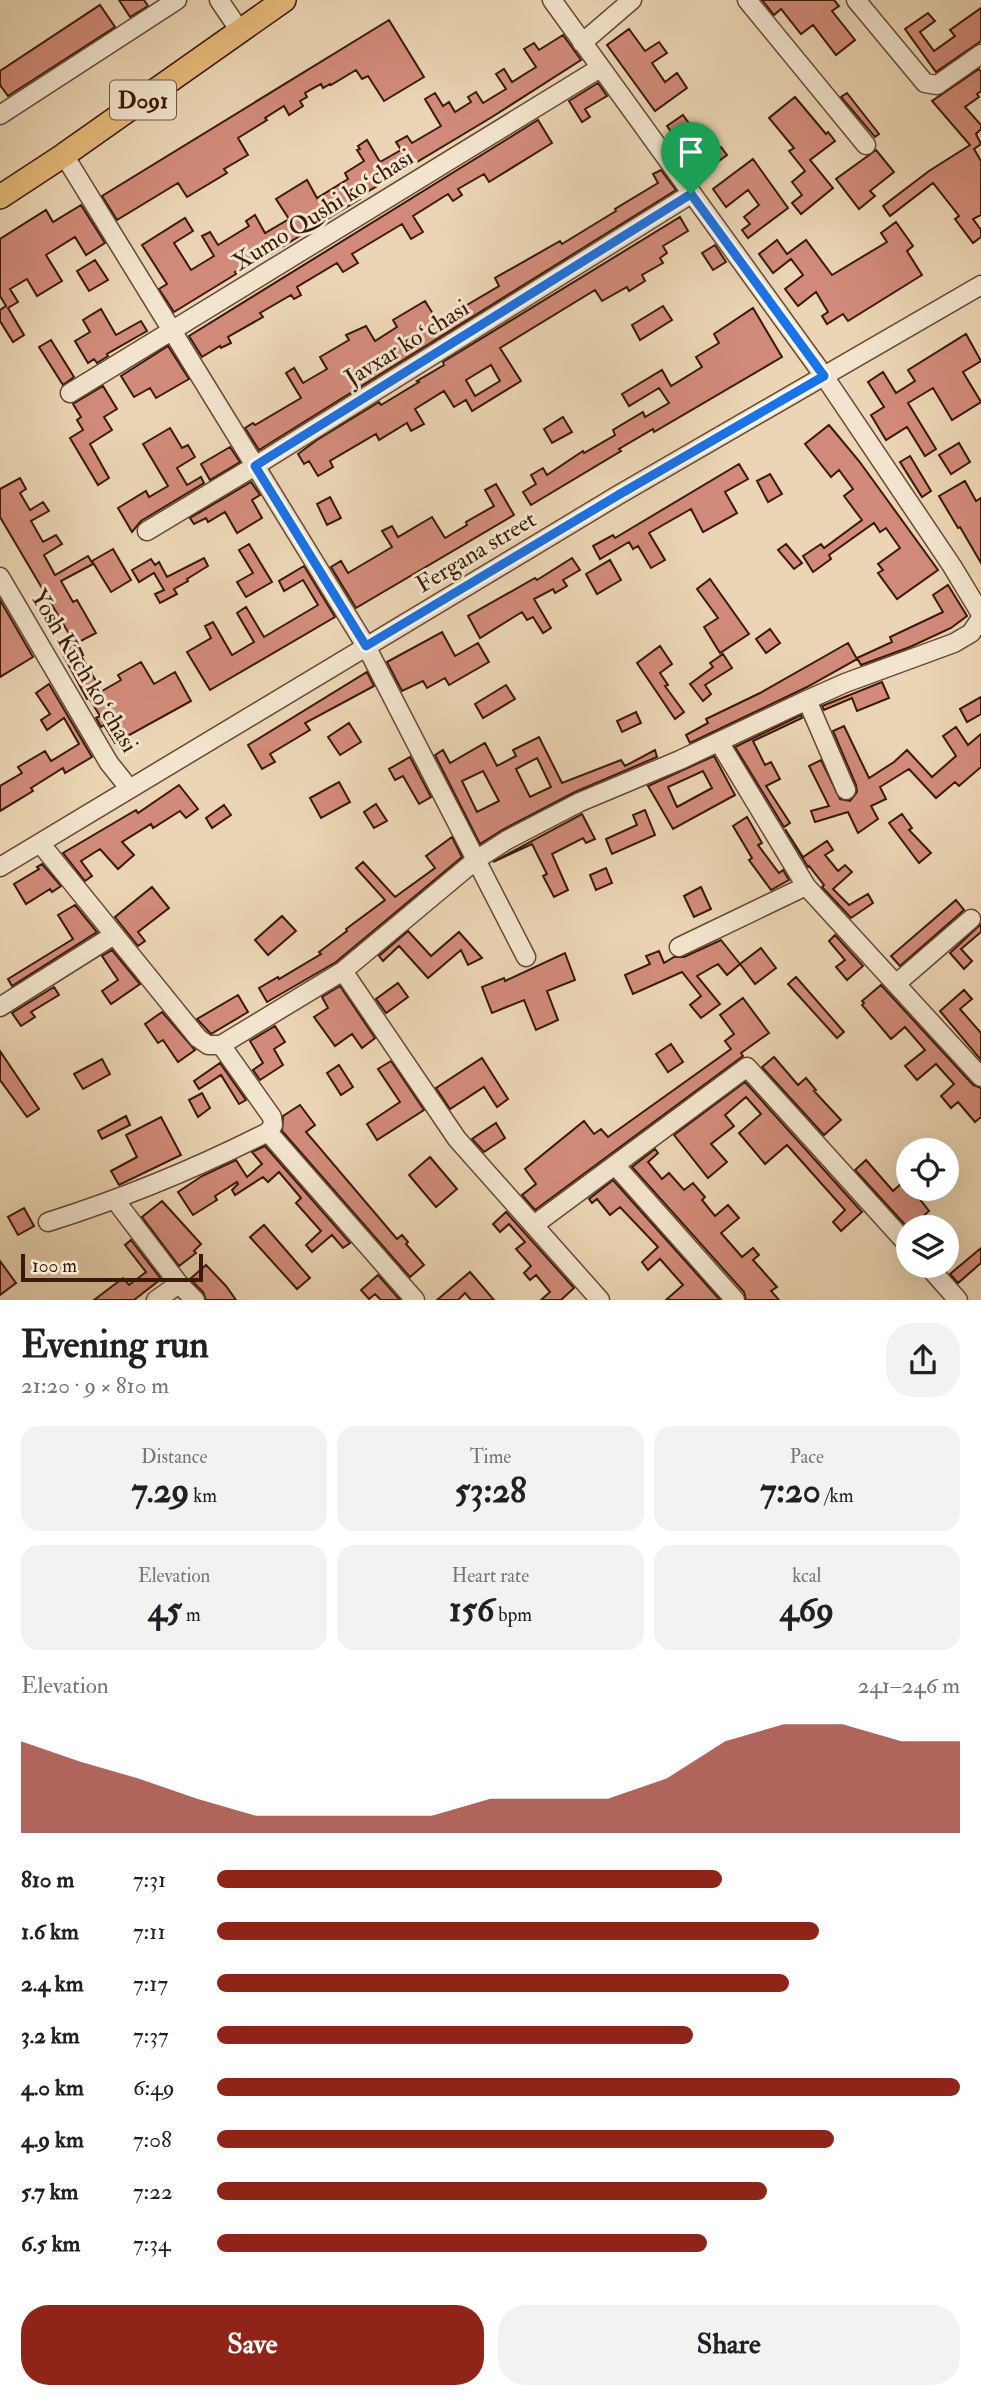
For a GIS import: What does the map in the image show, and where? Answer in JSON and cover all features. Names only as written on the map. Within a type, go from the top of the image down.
[{"type":"main road","name":"D091","points":[[0,197],[284,0]]},
{"type":"street","points":[[0,115],[177,0]]},
{"type":"street","points":[[219,0],[240,30]]},
{"type":"street","points":[[40,843],[198,1038],[208,1045],[221,1045],[343,971],[476,860],[507,840],[580,802],[719,742],[845,683],[954,643],[971,633],[981,616],[953,566],[824,376],[552,0]]},
{"type":"street","points":[[582,43],[632,0]]},
{"type":"street","points":[[747,0],[866,145]]},
{"type":"street","points":[[856,0],[925,83],[937,85],[981,54]]},
{"type":"street","name":"Xumo Qushi koʻchasi","points":[[70,393],[600,68]]},
{"type":"street","points":[[64,155],[366,646],[526,957]]},
{"type":"street","name":"Javxar koʻchasi","points":[[147,531],[691,194]]},
{"type":"street","name":"Fergana street","points":[[0,867],[620,494],[981,285]]},
{"type":"street","name":"Yosh Kuch koʻchasi","points":[[0,577],[109,763],[129,788]]},
{"type":"street","points":[[807,700],[846,790]]},
{"type":"street","points":[[719,742],[806,886],[981,1077]]},
{"type":"street","points":[[679,947],[806,886]]},
{"type":"street","points":[[897,983],[971,919]]},
{"type":"street","points":[[0,1007],[114,935]]},
{"type":"street","points":[[343,971],[457,1139],[600,1300]]},
{"type":"street","points":[[48,1222],[116,1200],[213,1160],[268,1132],[274,1125],[272,1117],[221,1045]]},
{"type":"street","points":[[534,1225],[747,1067],[896,1232]]},
{"type":"street","points":[[268,1132],[415,1300]]},
{"type":"street","points":[[615,1165],[735,1300]]},
{"type":"street","points":[[116,1200],[179,1284],[195,1300]]},
{"type":"street","points":[[938,1278],[958,1300]]},
{"type":"street","points":[[156,1300],[179,1284]]},
{"type":"building","points":[[119,0],[144,0],[148,6],[130,17]]},
{"type":"building","points":[[762,0],[834,0],[839,6],[832,11],[855,40],[836,55],[813,25],[801,34],[781,9],[774,15]]},
{"type":"building","points":[[100,5],[115,27],[8,96],[0,85],[0,71]]},
{"type":"building","points":[[981,8],[981,41],[936,72],[905,29],[928,13],[935,21],[920,32],[934,51],[955,36],[950,30]]},
{"type":"building","points":[[389,20],[424,77],[384,101],[368,76],[362,79],[356,70],[331,85],[323,88],[321,84],[305,93],[307,97],[300,101],[303,106],[289,115],[284,106],[238,138],[248,155],[224,169],[227,173],[187,197],[178,183],[117,220],[102,196]]},
{"type":"building","points":[[629,29],[645,51],[659,42],[667,53],[652,63],[665,82],[677,73],[687,88],[655,111],[607,45]]},
{"type":"building","points":[[563,35],[581,60],[267,256],[265,253],[174,312],[159,289],[167,284],[142,245],[185,218],[193,231],[174,243],[191,270],[214,256],[202,236],[210,232],[218,245],[249,226],[246,221],[255,215],[265,233],[289,219],[276,199],[307,180],[317,198],[348,179],[345,173],[364,161],[357,150],[360,149],[358,146],[367,140],[380,162],[401,150],[396,142],[407,136],[412,143],[441,126],[425,99],[435,93],[443,106],[449,102],[455,112],[471,102],[468,97],[476,92],[483,103],[506,89],[496,74],[504,69],[512,82],[536,67],[524,49],[534,43],[539,50]]},
{"type":"building","points":[[979,69],[979,97],[965,107],[981,125],[976,134],[981,144],[974,149],[981,161],[981,215],[973,219],[981,230],[981,237],[973,243],[955,219],[959,216],[933,183],[890,216],[883,206],[929,171],[970,145],[932,101]]},
{"type":"building","points":[[598,83],[607,96],[585,109],[590,117],[582,122],[569,101]]},
{"type":"building","points":[[847,93],[879,134],[875,137],[841,97]]},
{"type":"building","points":[[795,97],[835,141],[810,160],[833,188],[801,214],[792,203],[802,195],[792,182],[805,171],[789,151],[794,148],[769,118]]},
{"type":"building","points":[[683,115],[711,154],[721,147],[727,155],[701,174],[667,126]]},
{"type":"building","points":[[538,120],[552,143],[489,182],[484,174],[458,189],[462,195],[453,201],[448,194],[413,216],[423,232],[411,239],[402,224],[352,254],[358,263],[343,272],[337,263],[297,287],[301,295],[294,299],[291,295],[260,313],[263,317],[228,337],[231,343],[202,357],[189,336]]},
{"type":"building","points":[[876,150],[894,172],[870,191],[875,196],[859,209],[836,179]]},
{"type":"building","points":[[753,159],[788,208],[748,238],[742,230],[750,224],[744,217],[759,205],[748,190],[726,207],[713,189]]},
{"type":"building","points":[[661,170],[676,190],[259,450],[245,428],[301,398],[286,373],[294,368],[303,383],[327,369],[320,357],[349,340],[346,335],[366,326],[375,341],[397,327],[393,320],[425,301],[438,322],[499,286],[495,278],[560,241],[562,244],[658,183],[653,174]]},
{"type":"building","points":[[81,205],[105,243],[86,255],[75,237],[46,255],[62,281],[37,296],[27,279],[10,289],[18,302],[8,308],[24,335],[13,342],[0,321],[0,310],[6,306],[0,296],[0,239],[46,210],[53,222]]},
{"type":"building","points":[[680,217],[688,231],[663,246],[667,253],[660,258],[663,263],[642,275],[645,281],[629,291],[627,287],[602,301],[595,290],[500,348],[521,381],[472,411],[466,400],[454,407],[444,391],[415,409],[424,424],[411,431],[407,423],[379,440],[376,434],[330,461],[333,467],[318,476],[309,461],[304,464],[298,454],[317,440],[379,402],[381,405],[419,382],[417,381],[444,365],[443,362]],"holes":[[[491,365],[500,381],[475,396],[466,380]]]},
{"type":"building","points":[[896,222],[913,246],[907,251],[922,275],[848,321],[843,314],[827,324],[822,316],[828,312],[816,292],[798,306],[785,289],[803,275],[791,259],[773,273],[759,254],[777,240],[787,254],[806,240],[832,275],[887,242],[881,233]]},
{"type":"building","points":[[715,245],[726,262],[713,270],[702,253]]},
{"type":"building","points":[[95,260],[108,280],[89,291],[77,271]]},
{"type":"building","points":[[663,306],[672,320],[640,340],[632,325]]},
{"type":"building","points":[[753,308],[782,357],[654,432],[653,429],[619,449],[621,451],[531,505],[523,492],[536,484],[531,475],[543,468],[547,475],[583,451],[584,453],[615,435],[613,430],[643,412],[645,417],[669,403],[659,388],[629,406],[622,394],[662,370],[671,386],[702,367],[696,357],[719,343],[714,334]]},
{"type":"building","points":[[101,309],[116,335],[141,321],[147,331],[107,354],[108,356],[97,363],[94,359],[88,363],[75,341],[90,332],[83,320]]},
{"type":"building","points":[[966,334],[981,361],[963,372],[981,402],[952,420],[933,388],[908,403],[936,449],[925,456],[907,427],[886,440],[871,415],[884,407],[868,382],[883,372],[896,393],[915,381],[908,370]]},
{"type":"building","points":[[51,340],[74,377],[63,385],[39,347]]},
{"type":"building","points":[[168,346],[189,379],[156,398],[150,388],[134,397],[121,376]]},
{"type":"building","points":[[103,386],[117,409],[104,417],[112,430],[90,444],[109,478],[98,485],[70,438],[83,430],[77,420],[81,417],[73,404]]},
{"type":"building","points":[[563,417],[572,432],[552,443],[544,429]]},
{"type":"building","points":[[829,425],[859,461],[938,570],[897,599],[878,573],[883,570],[878,564],[900,548],[886,528],[880,532],[874,523],[829,555],[831,559],[813,572],[803,556],[821,544],[824,548],[862,520],[844,496],[853,489],[839,470],[831,477],[805,444]]},
{"type":"building","points":[[170,428],[182,448],[188,445],[195,457],[177,468],[187,485],[201,477],[204,483],[141,521],[132,532],[118,508],[146,491],[149,497],[168,486],[143,444]]},
{"type":"building","points":[[959,443],[970,462],[951,474],[939,455]]},
{"type":"building","points":[[230,447],[240,462],[210,480],[201,464]]},
{"type":"building","points":[[910,456],[931,491],[922,497],[900,462]]},
{"type":"building","points":[[739,464],[748,479],[725,492],[737,513],[703,532],[691,509],[649,533],[665,560],[651,568],[638,546],[633,549],[629,542],[600,559],[593,546],[613,535],[615,538]]},
{"type":"building","points":[[770,474],[782,494],[768,502],[757,481]]},
{"type":"building","points":[[20,478],[26,489],[20,493],[30,510],[43,502],[49,511],[31,521],[43,542],[56,535],[62,544],[44,555],[55,575],[88,556],[93,564],[61,581],[73,602],[77,600],[96,633],[75,644],[0,517],[0,489]]},
{"type":"building","points":[[965,481],[976,501],[981,498],[981,563],[939,496]]},
{"type":"building","points":[[251,482],[260,495],[252,500],[262,518],[237,533],[225,512],[208,522],[206,518],[194,524],[190,518]]},
{"type":"building","points":[[496,484],[514,515],[356,608],[331,567],[341,561],[348,573],[392,547],[382,531],[392,526],[398,537],[432,517],[445,538],[494,506],[485,490]]},
{"type":"building","points":[[330,497],[341,518],[327,525],[317,504]]},
{"type":"building","points":[[249,544],[272,582],[246,597],[237,582],[253,573],[239,550]]},
{"type":"building","points":[[786,544],[802,563],[794,569],[778,550]]},
{"type":"building","points":[[113,549],[131,580],[111,592],[92,561]]},
{"type":"building","points":[[204,558],[208,566],[174,589],[177,594],[160,603],[155,594],[164,590],[154,573],[139,582],[132,570],[151,559],[155,565],[159,562],[167,577]]},
{"type":"building","points":[[572,558],[580,570],[563,580],[567,586],[555,593],[553,589],[534,599],[551,628],[543,633],[533,617],[527,620],[522,612],[480,638],[468,616],[535,578],[537,580]]},
{"type":"building","points":[[610,560],[621,580],[597,594],[586,574]]},
{"type":"building","points":[[304,566],[335,617],[210,690],[187,652],[211,638],[205,626],[213,622],[232,655],[254,642],[237,613],[246,607],[264,637],[318,605],[303,580],[284,591],[279,581]]},
{"type":"building","points":[[710,579],[749,634],[720,653],[704,627],[718,618],[697,589]]},
{"type":"building","points":[[948,585],[967,616],[951,628],[910,647],[861,665],[857,658],[892,642],[890,637],[943,612],[933,595]]},
{"type":"building","points":[[0,600],[33,657],[0,677]]},
{"type":"building","points":[[770,629],[780,643],[766,653],[756,639]]},
{"type":"building","points":[[442,632],[455,656],[478,643],[489,662],[449,685],[445,678],[427,688],[423,681],[402,691],[387,662]]},
{"type":"building","points":[[848,643],[857,659],[807,687],[690,743],[686,735],[708,723],[706,719],[760,693]]},
{"type":"building","points":[[78,644],[83,655],[81,656],[102,691],[121,680],[118,675],[141,662],[154,684],[175,672],[191,701],[115,743],[104,725],[101,727],[96,718],[100,716],[89,698],[87,699],[62,653]]},
{"type":"building","points":[[660,646],[672,664],[660,673],[668,685],[665,686],[684,712],[675,719],[637,663]]},
{"type":"building","points":[[723,654],[732,668],[705,685],[711,694],[703,701],[690,684],[713,667],[710,663]]},
{"type":"building","points":[[367,672],[374,686],[305,723],[310,730],[270,754],[275,762],[262,769],[248,745]]},
{"type":"building","points":[[882,682],[889,698],[857,711],[852,698],[824,710],[822,706]]},
{"type":"building","points":[[49,684],[92,757],[65,773],[63,768],[0,811],[0,786],[22,773],[18,767],[45,751],[51,761],[79,744],[64,718],[47,730],[41,720],[50,714],[36,693]]},
{"type":"building","points":[[506,685],[515,699],[483,718],[475,704]]},
{"type":"building","points":[[981,697],[981,714],[967,722],[960,709]]},
{"type":"building","points":[[636,712],[641,723],[622,732],[617,721]]},
{"type":"building","points":[[801,715],[802,718],[753,741],[765,765],[771,762],[780,779],[766,786],[790,823],[784,827],[735,747]]},
{"type":"building","points":[[349,723],[361,742],[340,755],[328,737]]},
{"type":"building","points":[[844,726],[869,778],[907,750],[932,777],[956,756],[943,736],[956,727],[968,745],[981,734],[981,767],[959,786],[955,782],[936,798],[909,769],[880,787],[886,799],[871,806],[878,819],[858,833],[848,812],[815,822],[811,811],[829,806],[809,766],[821,760],[840,799],[850,801],[857,792],[833,731]]},
{"type":"building","points":[[539,737],[562,783],[621,760],[625,766],[655,750],[657,757],[575,792],[480,844],[435,755],[443,750],[450,763],[485,743],[497,766],[516,756],[513,750]],"holes":[[[537,758],[551,787],[530,797],[516,769]],[[483,771],[499,801],[477,812],[462,781]]]},
{"type":"building","points":[[714,756],[735,795],[673,829],[648,786]],"holes":[[[703,771],[712,788],[677,807],[668,787]]]},
{"type":"building","points":[[410,757],[431,797],[419,804],[403,776],[395,780],[389,769]]},
{"type":"building","points":[[339,782],[350,802],[321,818],[310,798]]},
{"type":"building","points":[[179,785],[198,809],[186,818],[180,811],[153,828],[151,824],[122,842],[134,855],[118,869],[100,849],[81,861],[92,876],[85,881],[63,853],[136,810],[138,813]]},
{"type":"building","points":[[376,804],[387,821],[374,828],[364,812]]},
{"type":"building","points":[[224,805],[231,815],[212,828],[206,818]]},
{"type":"building","points":[[645,810],[655,835],[612,854],[606,839],[637,825],[633,815]]},
{"type":"building","points":[[582,814],[595,839],[586,843],[583,838],[552,854],[568,890],[554,897],[543,876],[547,874],[532,844],[493,862]]},
{"type":"building","points":[[902,814],[912,828],[909,830],[931,853],[919,863],[889,823]]},
{"type":"building","points":[[747,817],[762,843],[758,845],[779,873],[783,870],[789,880],[771,890],[749,860],[752,858],[733,826]]},
{"type":"building","points":[[785,829],[803,857],[827,841],[833,850],[825,855],[838,871],[845,865],[852,872],[833,889],[849,905],[868,894],[873,903],[851,918],[822,887],[824,885],[808,867]]},
{"type":"building","points":[[452,837],[462,857],[336,962],[267,1002],[259,988],[321,954],[319,952],[347,931],[346,929],[385,900],[356,868],[363,862],[395,897],[435,868],[426,856]]},
{"type":"building","points":[[42,864],[61,886],[52,892],[50,889],[26,904],[14,884],[39,869],[37,867]]},
{"type":"building","points":[[606,868],[612,883],[596,890],[590,875]]},
{"type":"building","points":[[152,887],[169,908],[138,932],[145,941],[138,946],[115,917]]},
{"type":"building","points":[[701,887],[711,909],[694,917],[684,896]]},
{"type":"building","points":[[956,900],[964,910],[900,966],[891,956]]},
{"type":"building","points":[[75,905],[97,932],[12,986],[8,979],[73,939],[58,915]]},
{"type":"building","points":[[282,916],[296,931],[268,955],[255,940]]},
{"type":"building","points":[[981,924],[981,932],[961,949],[972,961],[964,969],[950,953]]},
{"type":"building","points":[[408,931],[431,956],[459,932],[482,958],[468,965],[461,950],[428,978],[399,946],[383,961],[379,956]]},
{"type":"building","points":[[835,935],[863,966],[847,980],[836,967],[845,960],[829,941]]},
{"type":"building","points":[[721,940],[740,964],[727,975],[718,964],[697,976],[720,1004],[701,1018],[690,1005],[701,996],[682,972],[633,994],[625,975],[650,964],[646,956],[659,951],[664,963]]},
{"type":"building","points":[[761,948],[776,968],[755,984],[740,964]]},
{"type":"building","points":[[112,950],[140,984],[111,1004],[102,991],[118,980],[102,956]]},
{"type":"building","points":[[565,953],[575,980],[547,991],[558,1020],[536,1030],[524,1000],[492,1013],[482,987],[504,978],[505,981]]},
{"type":"building","points":[[796,977],[844,1032],[837,1038],[788,984]]},
{"type":"building","points":[[398,983],[408,997],[386,1013],[376,999]]},
{"type":"building","points":[[881,985],[973,1085],[981,1088],[981,1117],[975,1122],[958,1102],[951,1108],[941,1096],[954,1084],[936,1064],[917,1080],[905,1066],[925,1050],[905,1027],[891,1039],[862,1005],[862,1001]]},
{"type":"building","points":[[340,986],[375,1038],[362,1048],[352,1034],[335,1046],[314,1017],[328,1008],[322,997]]},
{"type":"building","points":[[54,987],[59,995],[31,1012],[35,1017],[21,1026],[12,1013]]},
{"type":"building","points":[[964,990],[972,999],[960,1009],[981,1033],[981,1060],[940,1011]]},
{"type":"building","points":[[238,995],[248,1012],[211,1034],[197,1019]]},
{"type":"building","points":[[743,998],[769,1033],[741,1053],[743,1056],[535,1210],[522,1195],[536,1184],[525,1169],[584,1121],[594,1134],[601,1129],[608,1137],[731,1049],[725,1041],[734,1034],[720,1015]]},
{"type":"building","points":[[162,1012],[195,1050],[178,1062],[163,1040],[158,1043],[145,1024]]},
{"type":"building","points":[[275,1026],[285,1042],[274,1049],[283,1065],[260,1080],[253,1070],[263,1063],[250,1041]]},
{"type":"building","points":[[671,1044],[683,1062],[668,1072],[656,1054]]},
{"type":"building","points":[[0,1051],[39,1109],[27,1117],[0,1080]]},
{"type":"building","points":[[774,1057],[798,1085],[806,1078],[816,1090],[814,1091],[841,1120],[824,1135],[762,1067]]},
{"type":"building","points":[[482,1058],[508,1099],[497,1107],[484,1087],[450,1109],[436,1088]]},
{"type":"building","points":[[102,1059],[110,1074],[83,1089],[74,1074]]},
{"type":"building","points":[[391,1061],[424,1110],[377,1140],[367,1124],[400,1102],[378,1069]]},
{"type":"building","points":[[220,1063],[246,1100],[239,1104],[221,1075],[199,1089],[194,1081]]},
{"type":"building","points":[[339,1065],[353,1087],[341,1095],[327,1073]]},
{"type":"building","points":[[745,1082],[862,1212],[841,1231],[833,1222],[845,1210],[787,1145],[765,1164],[739,1133],[761,1114],[746,1097],[725,1115],[734,1126],[711,1144],[727,1162],[708,1178],[674,1135]]},
{"type":"building","points":[[202,1093],[210,1108],[198,1117],[189,1100]]},
{"type":"building","points":[[300,1105],[315,1125],[306,1132],[397,1239],[402,1235],[424,1265],[410,1277],[282,1131],[283,1116]]},
{"type":"building","points":[[126,1116],[130,1125],[102,1139],[98,1131]]},
{"type":"building","points":[[161,1117],[181,1155],[119,1185],[111,1171],[137,1157],[126,1135]]},
{"type":"building","points":[[496,1123],[505,1138],[484,1152],[472,1139]]},
{"type":"building","points":[[265,1146],[350,1243],[343,1248],[332,1235],[312,1252],[306,1245],[321,1231],[296,1203],[301,1198],[279,1172],[268,1182],[263,1177],[235,1195],[232,1190],[237,1182],[215,1196],[217,1200],[193,1215],[178,1192],[202,1176],[236,1160],[247,1177],[262,1164],[252,1152]]},
{"type":"building","points":[[655,1149],[658,1153],[648,1162],[662,1179],[669,1173],[684,1190],[693,1183],[705,1197],[702,1200],[715,1216],[728,1205],[739,1218],[721,1233],[742,1257],[753,1248],[759,1255],[753,1260],[777,1287],[771,1291],[779,1300],[746,1300],[744,1292],[632,1167]]},
{"type":"building","points":[[430,1157],[457,1189],[436,1207],[409,1175]]},
{"type":"building","points":[[866,1160],[893,1191],[896,1188],[896,1201],[921,1201],[929,1211],[925,1215],[896,1215],[855,1170]]},
{"type":"building","points":[[613,1180],[720,1300],[666,1300],[683,1285],[660,1259],[648,1270],[642,1262],[658,1247],[620,1207],[610,1215],[597,1199],[592,1203],[589,1199]]},
{"type":"building","points":[[162,1201],[201,1244],[194,1251],[196,1253],[179,1266],[142,1217]]},
{"type":"building","points":[[24,1208],[34,1226],[18,1235],[8,1217]]},
{"type":"building","points":[[506,1212],[574,1288],[561,1300],[541,1300],[550,1292],[536,1275],[530,1280],[524,1273],[531,1266],[516,1249],[525,1242],[509,1224],[500,1232],[493,1224]]},
{"type":"building","points":[[264,1225],[310,1278],[297,1289],[250,1237]]},
{"type":"building","points":[[131,1240],[161,1279],[134,1300],[94,1300],[123,1278],[129,1285],[146,1272],[125,1245]]},
{"type":"building","points":[[981,1248],[981,1263],[958,1283],[954,1278],[959,1278],[959,1266]]},
{"type":"building","points":[[0,1261],[16,1283],[0,1295]]},
{"type":"building","points":[[206,1265],[236,1300],[206,1300],[203,1292],[190,1279]]},
{"type":"building","points":[[470,1272],[494,1300],[471,1300],[465,1293],[458,1300],[437,1300]]},
{"type":"building","points":[[378,1275],[400,1300],[381,1300],[375,1294],[369,1299],[361,1290]]},
{"type":"route","points":[[691,194],[824,376],[366,646],[255,466],[691,194]]}]
